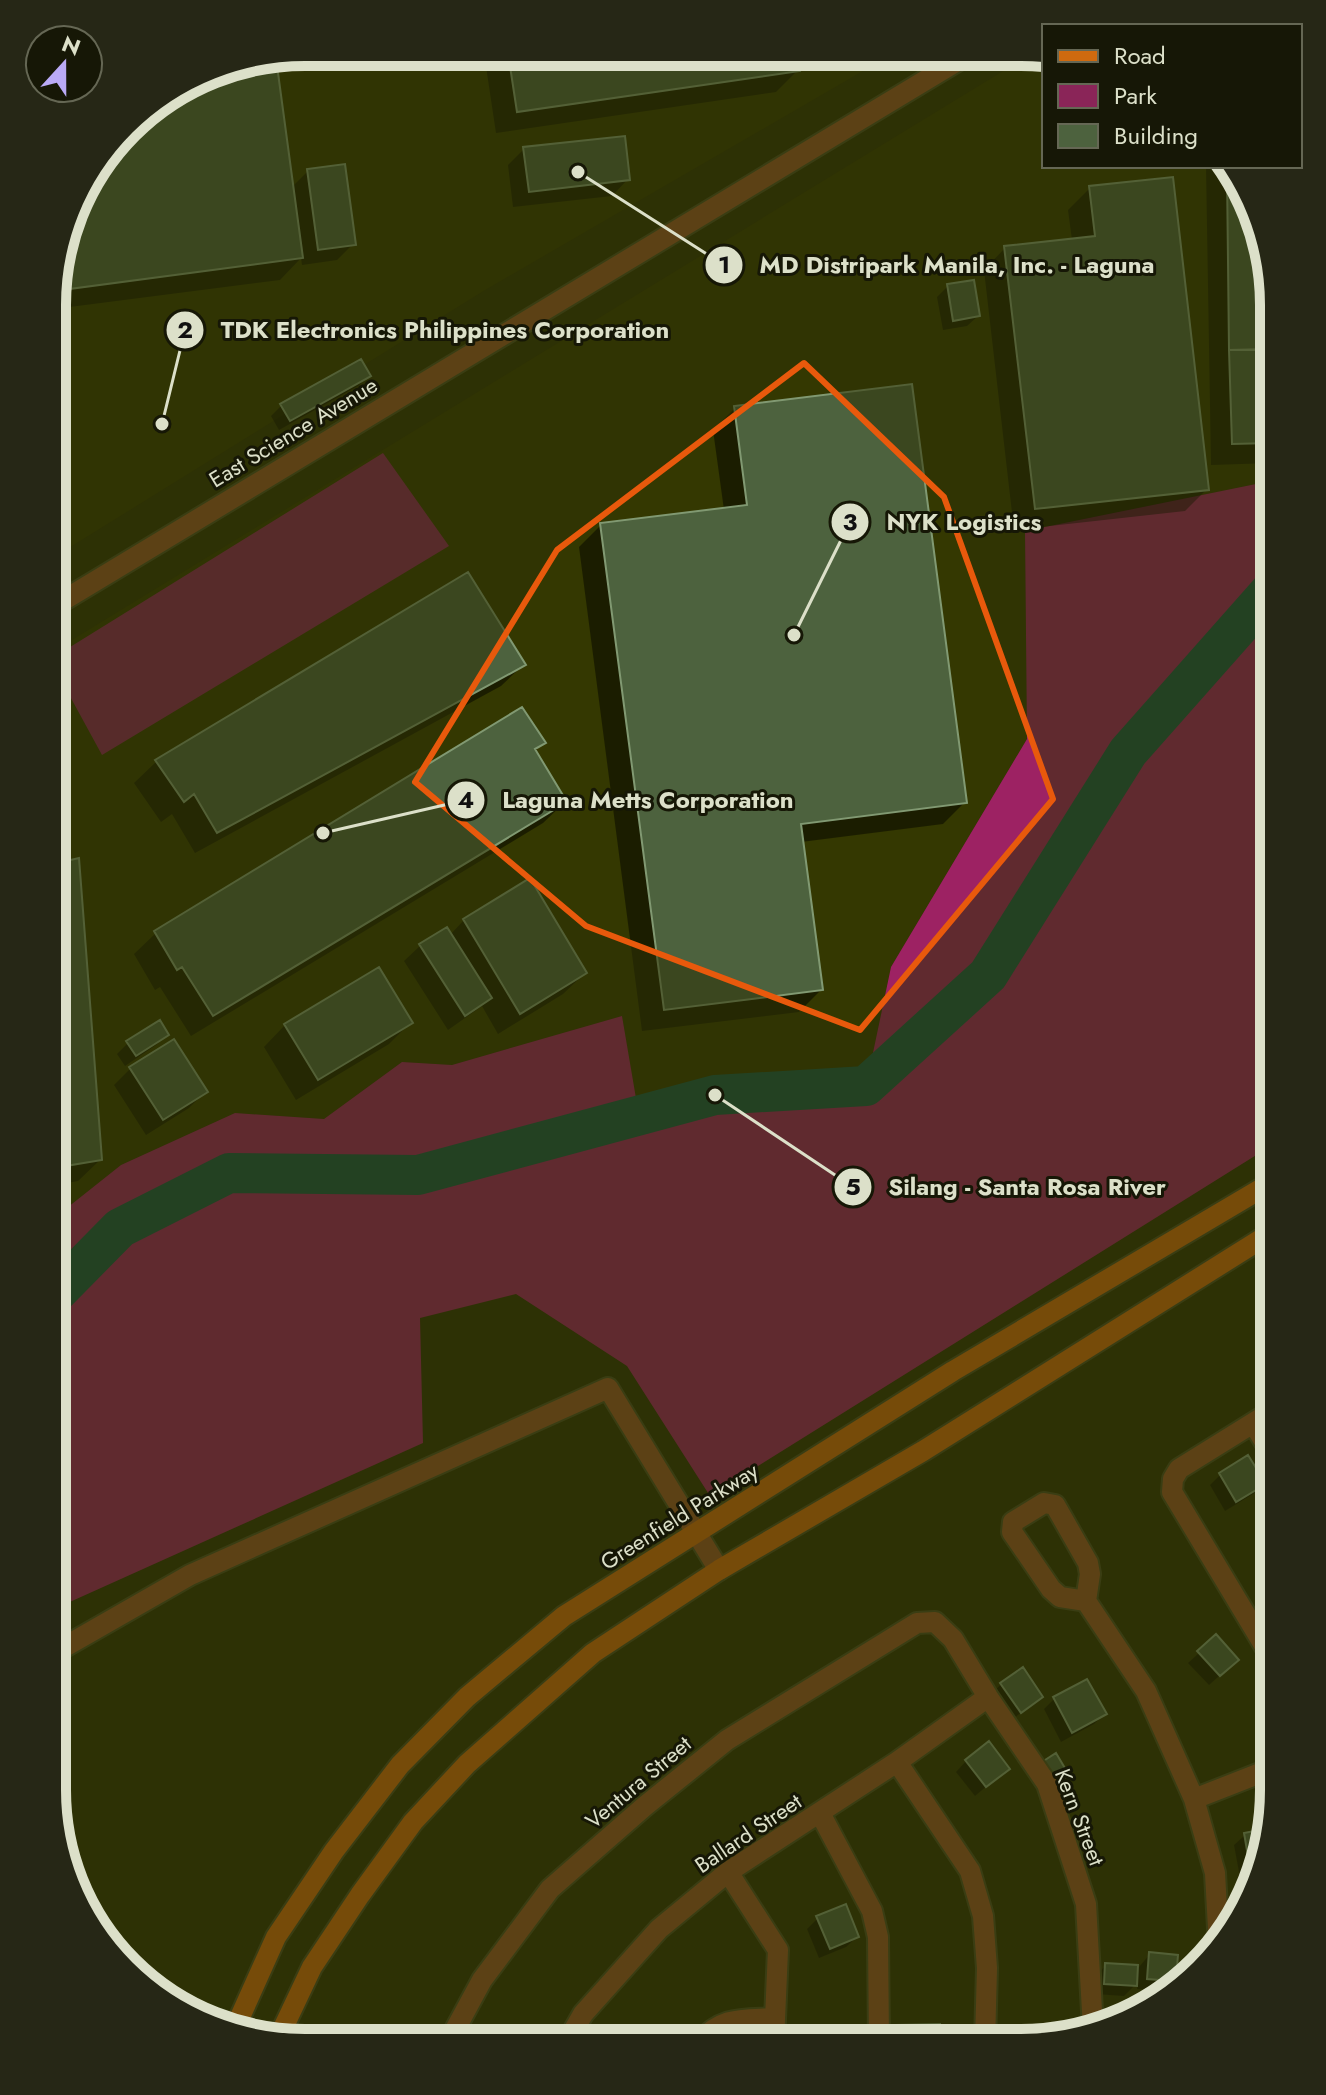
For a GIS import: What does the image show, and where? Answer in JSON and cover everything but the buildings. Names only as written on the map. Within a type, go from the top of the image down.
[{"type":"main road","name":"Greenfield Parkway","points":[[239,2020],[276,1937],[334,1851],[400,1765],[467,1697],[564,1616],[953,1371],[1259,1190]]},
{"type":"main road","points":[[283,2028],[312,1967],[413,1822],[467,1764],[593,1653],[719,1570],[923,1451],[1259,1240]]},
{"type":"street","name":"East Science Avenue","points":[[66,599],[949,66]]},
{"type":"street","points":[[66,1646],[190,1575],[608,1388],[719,1570]]},
{"type":"street","points":[[1259,1419],[1179,1469],[1173,1479],[1172,1492],[1259,1634]]},
{"type":"street","points":[[1253,1423],[1259,1433]]},
{"type":"street","points":[[1086,1601],[1060,1597],[1051,1589],[1012,1532],[1013,1522],[1044,1503],[1055,1505],[1088,1563],[1090,1574],[1086,1601],[1146,1691],[1194,1799],[1215,1873],[1218,1925]]},
{"type":"street","name":"Kern Street","points":[[917,1623],[935,1622],[953,1639],[1047,1784],[1086,1904],[1092,2018]]},
{"type":"street","name":"Ventura Street","points":[[455,2029],[482,1980],[550,1889],[727,1740],[917,1623]]},
{"type":"street","name":"Ballard Street","points":[[574,2029],[583,2014],[659,1929],[728,1872],[897,1762],[988,1697]]},
{"type":"street","points":[[897,1762],[970,1871],[983,1916],[987,1968],[985,2029]]},
{"type":"street","points":[[1194,1799],[1259,1773]]},
{"type":"street","points":[[820,1813],[872,1911],[878,1937],[879,2029]]},
{"type":"street","points":[[728,1872],[778,1950],[775,2029]]},
{"type":"street","points":[[711,2029],[729,2021],[775,2018]]},
{"type":"highlighted area","points":[[804,363],[944,497],[1053,799],[860,1030],[586,926],[415,782],[557,550]]},
{"type":"shaded area","points":[[305,66],[871,66],[485,290],[66,550],[66,305],[74,243],[98,185],[125,147],[147,125],[185,98],[243,74]]},
{"type":"shaded area","points":[[1011,66],[1042,67],[1042,168],[1217,168],[1242,213],[1258,274],[1260,483],[1025,531],[1027,739],[891,967],[866,1086],[715,1095],[638,1116],[622,1016],[452,1065],[402,1062],[324,1119],[235,1113],[121,1165],[66,1209],[66,644]]},
{"type":"shaded area","points":[[1260,483],[1259,1153],[710,1496],[627,1366],[516,1294],[420,1318],[423,1443],[66,1604],[66,1209],[121,1165],[235,1113],[324,1119],[402,1062],[452,1065],[622,1016],[639,1116],[715,1095],[866,1086],[891,967],[1027,739],[1025,531]]},
{"type":"green space","points":[[383,453],[449,546],[102,755],[66,689],[66,650]]},
{"type":"waterway","points":[[66,1283],[120,1228],[229,1173],[418,1175],[715,1095],[866,1086],[988,975],[1128,752],[1260,603]]},
{"type":"place","name":"MD Distripark Manila, Inc. - Laguna","points":[[578,172]]},
{"type":"place","name":"TDK Electronics Philippines Corporation","points":[[162,424]]},
{"type":"place","name":"NYK Logistics","points":[[794,635]]},
{"type":"place","name":"Laguna Metts Corporation","points":[[323,833]]},
{"type":"place","name":"Silang - Santa Rosa River","points":[[715,1095]]}]
